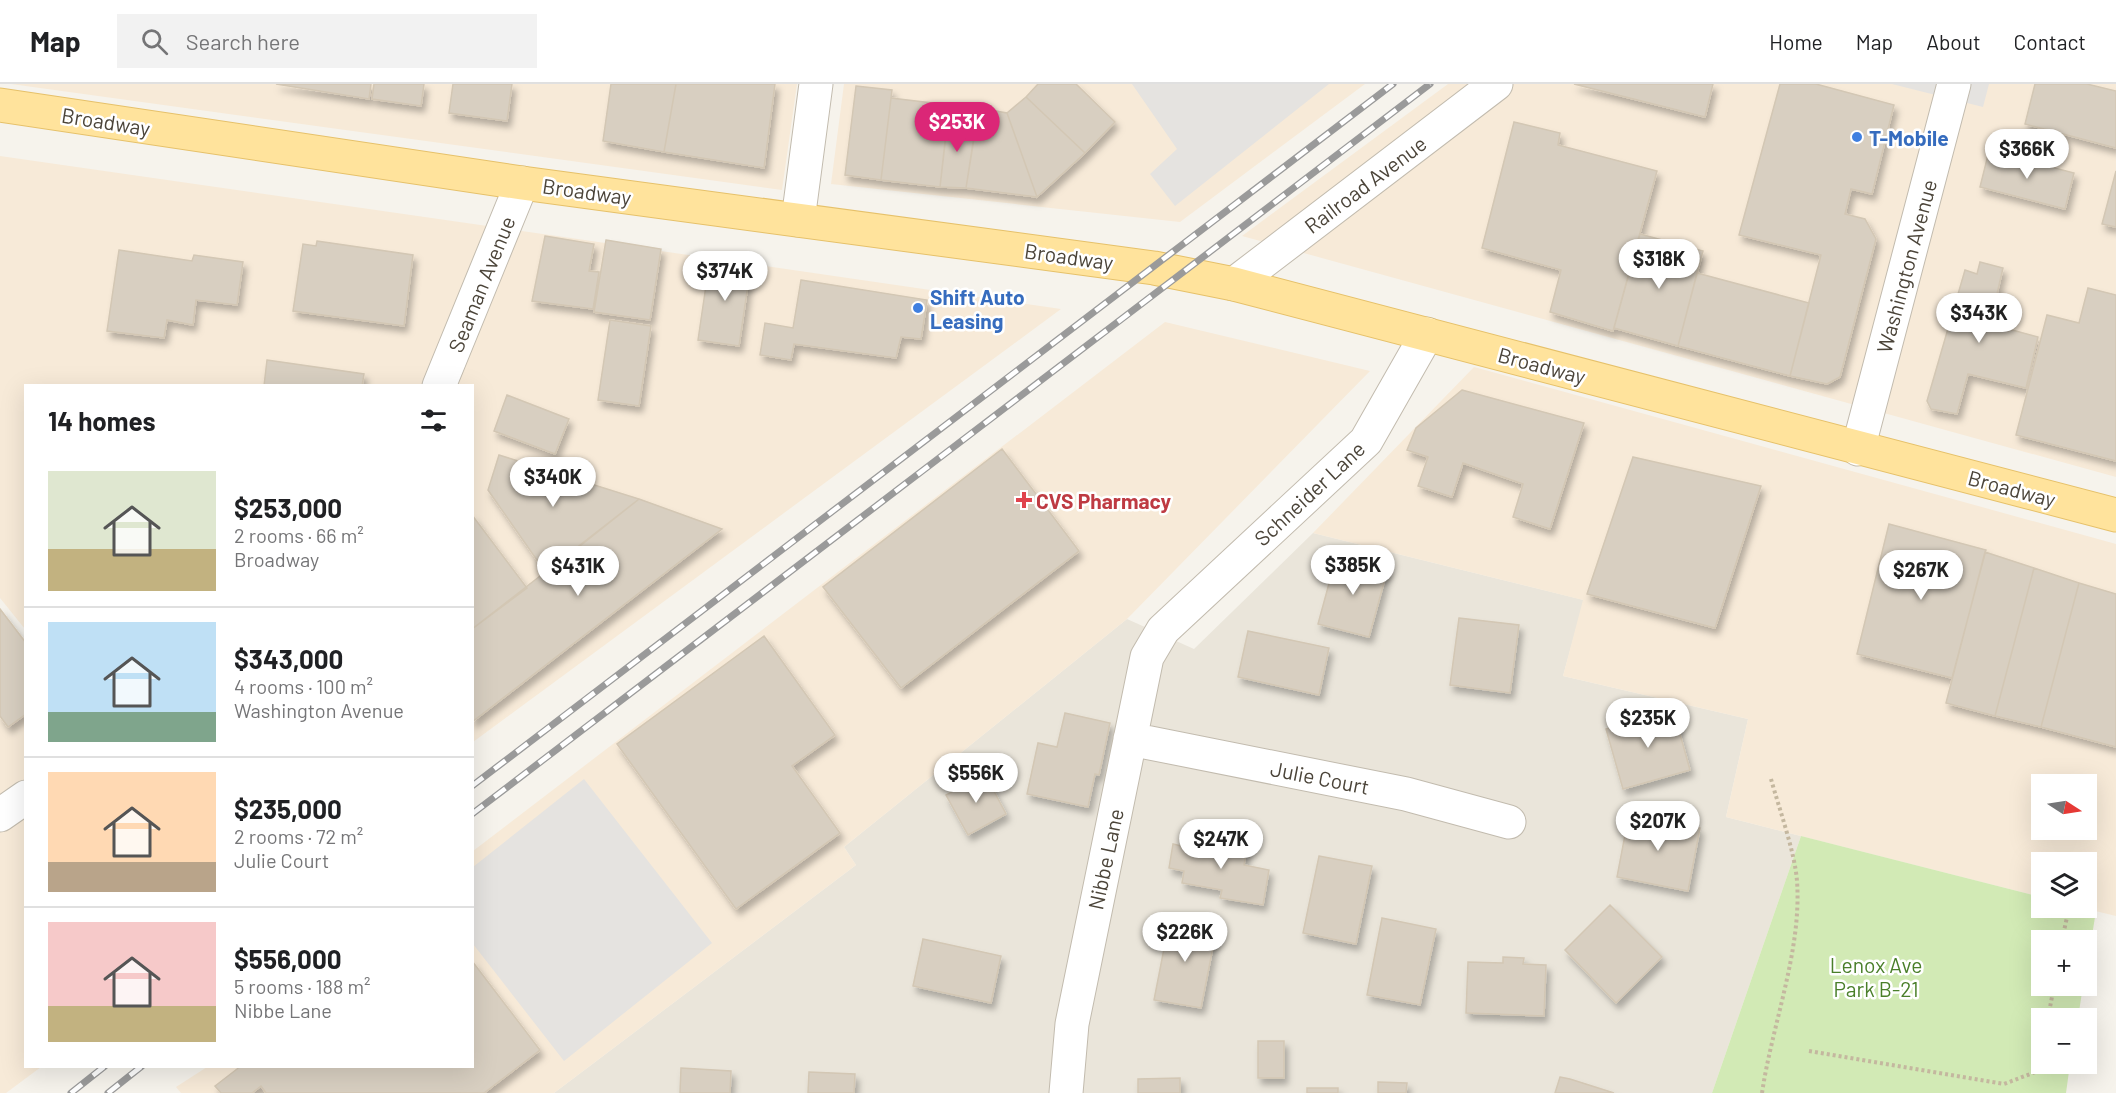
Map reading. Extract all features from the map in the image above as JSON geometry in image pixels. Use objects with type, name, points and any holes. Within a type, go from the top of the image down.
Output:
[{"type":"main road","name":"Broadway","points":[[0,105],[522,183],[1145,267],[1234,284],[2116,515]]},
{"type":"street","points":[[798,220],[816,84]]},
{"type":"street","name":"Railroad Avenue","points":[[1234,284],[1496,84]]},
{"type":"street","name":"Washington Avenue","points":[[1858,448],[1954,84]]},
{"type":"street","name":"Seaman Avenue","points":[[440,384],[522,183]]},
{"type":"street","name":"Schneider Lane","points":[[1163,630],[1366,441],[1426,334]]},
{"type":"street","name":"Nibbe Lane","points":[[1066,1093],[1072,1024],[1147,657],[1163,630]]},
{"type":"street","name":"Julie Court","points":[[1130,739],[1406,794],[1509,822]]},
{"type":"street","points":[[0,815],[24,797]]},
{"type":"path","points":[[1762,1093],[1768,1051],[1794,942],[1797,880],[1772,779]]},
{"type":"path","points":[[1809,1051],[2004,1084],[2031,1074]]},
{"type":"shaded area","points":[[11,84],[797,84],[782,190]]},
{"type":"shaded area","points":[[844,84],[1365,84],[1180,222],[831,184]]},
{"type":"shaded area","points":[[1132,84],[1329,84],[1175,206],[1150,174],[1177,149]]},
{"type":"shaded area","points":[[1448,84],[2116,84],[2116,477],[1242,236]]},
{"type":"shaded area","points":[[1892,84],[1989,84],[1983,107]]},
{"type":"shaded area","points":[[0,156],[1061,309],[474,741],[474,384],[24,384],[24,628],[0,598]]},
{"type":"shaded area","points":[[1165,322],[1370,371],[1127,619],[844,847],[856,865],[554,1093],[181,1093],[176,1087],[205,1068],[474,1068],[474,850]]},
{"type":"shaded area","points":[[1474,367],[2116,544],[2116,916],[2097,911],[2097,852],[2031,852],[2031,894],[1726,817],[1748,719],[1563,676],[1583,600],[1313,533]]},
{"type":"shaded area","points":[[1313,533],[1584,600],[1563,676],[1748,719],[1726,817],[1801,836],[1712,1093],[554,1093],[856,865],[844,847],[1127,619],[1194,649]]},
{"type":"shaded area","points":[[0,608],[24,639],[24,1068],[40,1068],[6,1093],[0,1093]]},
{"type":"shaded area","points":[[584,779],[712,943],[564,1061],[474,945],[474,866]]},
{"type":"green space","name":"Lenox Ave Park B-21","points":[[1801,836],[2031,894],[2031,918],[2095,918],[2093,930],[2031,930],[2031,996],[2081,996],[2080,1008],[2031,1008],[2031,1074],[2069,1074],[2066,1093],[1712,1093]]},
{"type":"building","points":[[276,84],[371,84],[369,99]]},
{"type":"building","points":[[374,84],[424,84],[421,106],[372,99]]},
{"type":"building","points":[[453,84],[512,84],[507,121],[449,113]]},
{"type":"building","points":[[611,84],[676,84],[664,152],[603,141]]},
{"type":"building","points":[[676,84],[775,84],[764,168],[664,152]]},
{"type":"building","points":[[1038,84],[1076,84],[1115,122],[1085,153],[1026,97]]},
{"type":"building","points":[[1574,84],[1713,84],[1705,117]]},
{"type":"building","points":[[1780,84],[1816,84],[1894,105],[1872,194],[1851,189],[1845,214],[1865,219],[1876,239],[1840,377],[1827,384],[1790,376],[1821,255],[1739,235]]},
{"type":"building","points":[[2035,84],[2087,84],[2116,91],[2116,148],[2025,124]]},
{"type":"building","points":[[856,86],[892,90],[881,180],[845,175]]},
{"type":"building","points":[[1026,97],[1085,153],[1037,197],[1007,113]]},
{"type":"building","points":[[891,98],[949,105],[940,187],[881,180]]},
{"type":"building","points":[[979,108],[1007,113],[1037,197],[966,188]]},
{"type":"building","points":[[948,118],[976,123],[966,188],[940,187]]},
{"type":"building","points":[[1514,122],[1560,133],[1558,145],[1657,171],[1613,331],[1550,312],[1561,270],[1482,248]]},
{"type":"building","points":[[1989,151],[2074,173],[2065,209],[1980,187]]},
{"type":"building","points":[[2116,171],[2116,227],[2102,224]]},
{"type":"building","points":[[1640,234],[1703,251],[1678,346],[1614,328]]},
{"type":"building","points":[[545,236],[594,244],[589,271],[599,272],[593,309],[532,301]]},
{"type":"building","points":[[606,240],[661,249],[650,320],[594,312]]},
{"type":"building","points":[[317,241],[413,255],[404,326],[293,311],[303,244],[316,246]]},
{"type":"building","points":[[119,250],[192,261],[194,255],[243,262],[237,305],[196,300],[193,325],[167,320],[164,338],[107,331]]},
{"type":"building","points":[[710,258],[751,264],[739,346],[698,340]]},
{"type":"building","points":[[1980,262],[2003,268],[1990,324],[2038,337],[2026,388],[1968,374],[1957,414],[1931,409],[1927,401],[1965,270],[1977,274]]},
{"type":"building","points":[[1697,273],[1809,303],[1790,376],[1678,346]]},
{"type":"building","points":[[801,280],[927,300],[921,339],[901,337],[896,358],[794,344],[791,360],[760,355],[765,323],[793,328]]},
{"type":"building","points":[[2088,288],[2116,295],[2116,461],[2016,435],[2047,315],[2079,323]]},
{"type":"building","points":[[610,320],[651,326],[639,406],[598,400]]},
{"type":"building","points":[[267,360],[364,374],[362,384],[264,384]]},
{"type":"building","points":[[1462,390],[1584,423],[1550,529],[1513,517],[1523,484],[1463,463],[1452,497],[1418,486],[1428,457],[1407,450],[1416,428]]},
{"type":"building","points":[[507,395],[569,419],[555,454],[494,431]]},
{"type":"building","points":[[1002,449],[1079,551],[901,688],[823,587]]},
{"type":"building","points":[[499,455],[639,499],[546,573],[488,490]]},
{"type":"building","points":[[1633,457],[1761,486],[1715,628],[1587,594]]},
{"type":"building","points":[[639,499],[722,529],[474,720],[474,627]]},
{"type":"building","points":[[474,518],[527,588],[474,628]]},
{"type":"building","points":[[1889,524],[1986,550],[1952,678],[1857,654]]},
{"type":"building","points":[[1985,552],[2034,568],[1995,716],[1946,703]]},
{"type":"building","points":[[1337,554],[1388,568],[1369,637],[1318,624]]},
{"type":"building","points":[[2034,568],[2079,583],[2041,727],[1995,716]]},
{"type":"building","points":[[2079,583],[2116,594],[2116,747],[2041,727]]},
{"type":"building","points":[[0,609],[24,640],[24,715],[8,727],[0,716]]},
{"type":"building","points":[[1459,618],[1519,625],[1510,693],[1450,685]]},
{"type":"building","points":[[1248,631],[1329,648],[1319,695],[1238,677]]},
{"type":"building","points":[[764,636],[835,735],[792,766],[840,833],[736,909],[617,744]]},
{"type":"building","points":[[1673,709],[1690,770],[1623,789],[1606,729]]},
{"type":"building","points":[[1065,713],[1110,723],[1099,775],[1095,774],[1088,807],[1027,794],[1038,743],[1057,747]]},
{"type":"building","points":[[985,774],[1006,814],[968,835],[946,795]]},
{"type":"building","points":[[1629,814],[1700,828],[1688,891],[1617,877]]},
{"type":"building","points":[[1191,838],[1247,848],[1244,865],[1269,870],[1263,905],[1220,898],[1222,890],[1182,883],[1184,871],[1169,868],[1173,844],[1189,848]]},
{"type":"building","points":[[1319,856],[1372,866],[1356,944],[1303,933]]},
{"type":"building","points":[[1610,905],[1662,957],[1616,1003],[1565,950]]},
{"type":"building","points":[[1170,918],[1217,927],[1201,1008],[1154,1000]]},
{"type":"building","points":[[1382,918],[1436,929],[1420,1005],[1367,995]]},
{"type":"building","points":[[923,939],[1001,956],[991,1003],[913,986]]},
{"type":"building","points":[[1503,957],[1524,958],[1523,964],[1546,965],[1544,1016],[1466,1013],[1468,962],[1503,963]]},
{"type":"building","points":[[474,964],[540,1050],[484,1093],[266,1093],[261,1086],[252,1093],[221,1093],[215,1086],[238,1068],[474,1068]]},
{"type":"building","points":[[1258,1041],[1284,1041],[1284,1078],[1258,1078]]},
{"type":"building","points":[[681,1068],[731,1071],[730,1093],[680,1093]]},
{"type":"building","points":[[809,1072],[855,1074],[854,1093],[808,1093]]},
{"type":"building","points":[[1560,1077],[1570,1079],[1614,1093],[1555,1093]]},
{"type":"building","points":[[1180,1078],[1180,1093],[1138,1093],[1138,1079]]},
{"type":"building","points":[[1378,1082],[1407,1083],[1406,1093],[1378,1093]]},
{"type":"building","points":[[1307,1088],[1338,1088],[1338,1093],[1307,1093]]},
{"type":"railway","points":[[474,784],[1393,84]]},
{"type":"railway","points":[[474,812],[1430,84]]},
{"type":"railway","points":[[71,1093],[102,1068]]},
{"type":"railway","points":[[108,1093],[139,1068]]},
{"type":"place","name":"T-Mobile","points":[[1857,137]]},
{"type":"place","name":"Shift Auto Leasing","points":[[918,308]]},
{"type":"place","name":"CVS Pharmacy","points":[[1024,500]]}]
